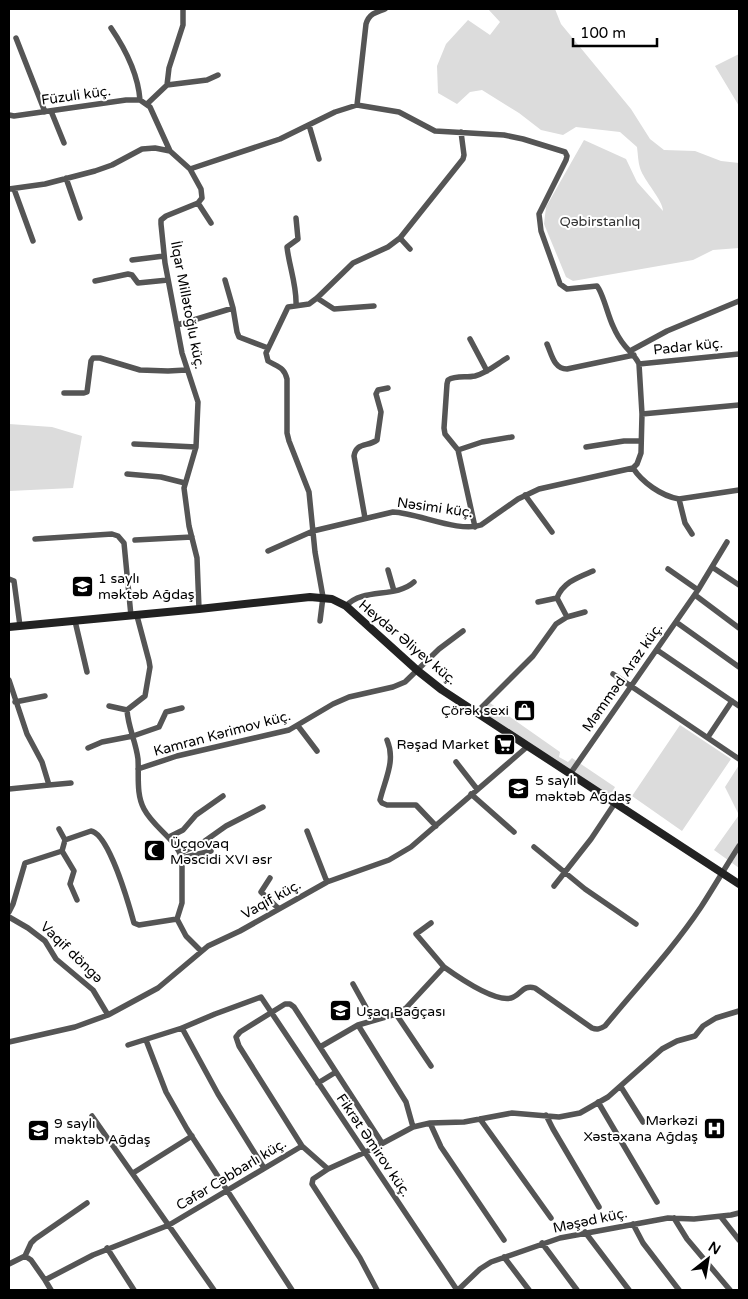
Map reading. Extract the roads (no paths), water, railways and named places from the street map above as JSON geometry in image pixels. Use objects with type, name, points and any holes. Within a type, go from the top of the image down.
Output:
[{"type":"main road","name":"Heydər Əliyev küç.","points":[[9,627],[199,610],[310,597],[332,599],[346,606],[418,671],[442,690],[739,884]]},
{"type":"street","points":[[167,85],[169,68],[183,25],[183,9]]},
{"type":"street","points":[[357,105],[366,24],[372,14],[385,9]]},
{"type":"street","points":[[111,28],[130,60],[140,100],[151,109],[170,151],[190,169],[202,194],[201,201],[198,203],[211,223]]},
{"type":"street","points":[[16,38],[64,143]]},
{"type":"street","points":[[147,104],[167,85],[207,80],[218,75]]},
{"type":"street","name":"Füzuli küç.","points":[[9,115],[14,116],[126,100],[140,100]]},
{"type":"street","points":[[190,169],[280,139],[345,108],[357,105],[399,112],[435,131],[504,135],[532,141],[564,152],[567,156],[566,160],[541,208],[539,223],[560,284],[567,289],[598,286],[613,326],[621,341],[639,364],[642,414],[641,441],[639,459],[633,468],[645,482],[671,498],[679,500],[739,490]]},
{"type":"street","points":[[309,125],[319,159]]},
{"type":"street","points":[[320,621],[323,597],[315,552],[309,492],[287,433],[287,379],[281,367],[268,361],[266,353],[286,310],[291,306],[304,305],[317,298],[353,263],[388,247],[400,238],[463,159],[461,132]]},
{"type":"street","points":[[33,241],[12,189],[45,184],[112,165],[142,149],[155,148],[170,151]]},
{"type":"street","points":[[66,178],[80,218]]},
{"type":"street","name":"İlqar Millətoğlu küç.","points":[[198,203],[172,213],[161,220],[164,256],[186,370],[198,402],[196,447],[185,483],[187,517],[197,558],[199,610]]},
{"type":"street","points":[[296,218],[298,239],[286,247],[288,263],[296,292],[296,305]]},
{"type":"street","points":[[400,238],[410,249]]},
{"type":"street","points":[[132,260],[164,256]]},
{"type":"street","points":[[95,281],[128,274],[132,275],[138,282],[168,280]]},
{"type":"street","points":[[225,280],[239,337],[268,348]]},
{"type":"street","points":[[317,298],[334,309],[374,306]]},
{"type":"street","points":[[547,344],[556,366],[560,369],[567,369],[632,353],[667,331],[739,300]]},
{"type":"street","points":[[177,325],[233,308]]},
{"type":"street","points":[[470,339],[487,371]]},
{"type":"street","name":"Padar küç.","points":[[639,364],[739,354]]},
{"type":"street","points":[[64,393],[87,392],[93,358],[100,358],[140,370],[186,370]]},
{"type":"street","points":[[475,527],[458,450],[445,434],[448,380],[453,377],[475,376],[487,371],[507,358]]},
{"type":"street","points":[[365,518],[354,456],[355,450],[359,446],[372,444],[377,440],[381,412],[376,394],[378,390],[388,388]]},
{"type":"street","points":[[642,414],[739,405]]},
{"type":"street","points":[[458,450],[482,442],[512,437]]},
{"type":"street","points":[[586,446],[624,441],[641,441]]},
{"type":"street","points":[[134,444],[196,447]]},
{"type":"street","name":"Nəsimi küç.","points":[[268,551],[313,531],[393,512],[459,526],[475,527],[481,525],[525,494],[539,489],[633,468]]},
{"type":"street","points":[[127,474],[161,477],[185,483]]},
{"type":"street","points":[[525,494],[552,532]]},
{"type":"street","points":[[679,500],[685,523],[692,534]]},
{"type":"street","points":[[35,539],[112,534],[118,536],[124,543],[134,616],[150,667],[145,696],[127,710]]},
{"type":"street","points":[[135,540],[192,537]]},
{"type":"street","name":"Məmməd Araz küç.","points":[[570,774],[697,593],[727,542]]},
{"type":"street","points":[[712,567],[739,585]]},
{"type":"street","points":[[668,568],[739,628]]},
{"type":"street","points":[[388,570],[394,591]]},
{"type":"street","points":[[538,602],[557,598],[569,582],[593,571]]},
{"type":"street","points":[[9,579],[14,581],[20,626]]},
{"type":"street","points":[[346,606],[352,600],[362,596],[407,588],[414,582]]},
{"type":"street","points":[[557,598],[567,617]]},
{"type":"street","points":[[476,712],[533,656],[556,624],[567,617],[585,612]]},
{"type":"street","points":[[75,621],[87,672]]},
{"type":"street","points":[[676,622],[739,667]]},
{"type":"street","name":"Kamran Kərimov küç.","points":[[138,769],[177,756],[289,730],[333,704],[359,694],[377,691],[405,682],[439,649],[462,631]]},
{"type":"street","points":[[657,650],[739,706]]},
{"type":"street","points":[[613,674],[739,759]]},
{"type":"street","points":[[9,680],[27,734],[42,762],[49,785]]},
{"type":"street","points":[[15,702],[45,696]]},
{"type":"street","points":[[708,737],[732,701]]},
{"type":"street","points":[[109,706],[127,710]]},
{"type":"street","points":[[88,748],[102,742],[133,736],[160,727],[166,712],[182,708]]},
{"type":"street","points":[[127,710],[138,758],[140,796],[145,811],[169,837],[181,855],[182,903],[177,919],[186,936],[201,951]]},
{"type":"street","points":[[298,726],[317,751]]},
{"type":"street","points":[[387,740],[391,756],[390,767],[380,800],[382,803],[416,805],[436,826]]},
{"type":"street","name":"Vaqif küç.","points":[[9,1042],[75,1027],[108,1015],[158,988],[201,951],[327,882],[389,860],[410,847],[436,826],[528,746]]},
{"type":"street","points":[[456,762],[477,789]]},
{"type":"street","points":[[9,789],[71,783]]},
{"type":"street","points":[[472,794],[514,832]]},
{"type":"street","points":[[169,837],[183,830],[196,815],[222,796]]},
{"type":"street","points":[[554,886],[565,874],[615,803]]},
{"type":"street","points":[[181,855],[226,826],[263,807]]},
{"type":"street","points":[[58,829],[65,840],[62,851],[74,871],[70,884],[77,900]]},
{"type":"street","points":[[65,840],[91,831],[98,834],[115,866],[136,925],[177,919]]},
{"type":"street","points":[[307,831],[327,882]]},
{"type":"street","points":[[431,923],[416,934],[444,967],[480,990],[502,998],[509,998],[529,986],[592,1028],[600,1029],[605,1026],[677,940],[739,846]]},
{"type":"street","points":[[534,848],[565,874],[636,924]]},
{"type":"street","points":[[9,912],[25,863],[62,851]]},
{"type":"street","points":[[181,855],[212,851]]},
{"type":"street","points":[[270,878],[261,895],[274,903],[279,909]]},
{"type":"street","name":"Vaqif döngə","points":[[9,917],[45,941],[56,959],[93,990],[108,1015]]},
{"type":"street","points":[[320,1047],[358,1025],[396,1014],[406,1008],[444,967]]},
{"type":"street","points":[[353,984],[373,1020]]},
{"type":"street","name":"Fikrət Əmirov küç.","points":[[182,1028],[261,997],[457,1290]]},
{"type":"street","points":[[302,1146],[238,1046],[236,1037],[240,1032],[285,1004],[290,1004],[294,1007],[382,1144]]},
{"type":"street","points":[[377,1290],[360,1258],[312,1184],[313,1179],[328,1169],[382,1144],[414,1126],[430,1123],[451,1124],[512,1113],[567,1116],[580,1113],[621,1087],[645,1062],[662,1049],[678,1041],[695,1036],[703,1026],[716,1018],[739,1011]]},
{"type":"street","points":[[396,1014],[431,1066]]},
{"type":"street","points":[[358,1025],[406,1102],[414,1126]]},
{"type":"street","points":[[128,1046],[182,1028],[218,1094],[264,1168]]},
{"type":"street","points":[[146,1040],[166,1092],[192,1136],[292,1290]]},
{"type":"street","points":[[318,1083],[336,1072]]},
{"type":"street","points":[[621,1087],[643,1122]]},
{"type":"street","points":[[598,1102],[657,1202]]},
{"type":"street","points":[[92,1116],[214,1290]]},
{"type":"street","points":[[546,1116],[599,1207]]},
{"type":"street","points":[[480,1119],[551,1218]]},
{"type":"street","points":[[430,1123],[442,1147],[504,1240]]},
{"type":"street","points":[[133,1174],[192,1136]]},
{"type":"street","name":"Cəfər Cəbbarlı küç.","points":[[44,1280],[107,1248],[169,1225],[302,1146],[328,1169]]},
{"type":"street","points":[[9,1264],[25,1256],[35,1239],[87,1203]]},
{"type":"street","name":"Məşəd küç.","points":[[457,1290],[480,1269],[504,1257],[585,1232],[674,1218],[721,1217],[739,1213]]},
{"type":"street","points":[[721,1217],[739,1240]]},
{"type":"street","points":[[674,1218],[687,1239],[730,1290]]},
{"type":"street","points":[[632,1224],[643,1243],[679,1290]]},
{"type":"street","points":[[585,1232],[629,1290]]},
{"type":"street","points":[[542,1244],[577,1290]]},
{"type":"street","points":[[107,1248],[134,1290]]},
{"type":"street","points":[[25,1256],[31,1260],[50,1290]]},
{"type":"street","points":[[504,1257],[529,1290]]},
{"type":"place","name":"1 saylı məktəb Ağdaş","points":[[82,586]]},
{"type":"place","name":"Çörək sexi","points":[[525,710]]},
{"type":"place","name":"Rəşad Market","points":[[505,744]]},
{"type":"place","name":"5 saylı məktəb Ağdaş","points":[[519,788]]},
{"type":"place","name":"Üçqovaq Məscidi XVI əsr","points":[[154,851]]},
{"type":"place","name":"Uşaq Bağçası","points":[[340,1011]]},
{"type":"place","name":"Mərkəzi Xəstəxana Ağdaş","points":[[714,1128]]},
{"type":"place","name":"9 saylı məktəb Ağdaş","points":[[38,1131]]},
{"type":"park label","name":"Qəbirstanlıq","points":[[600,221]]}]
